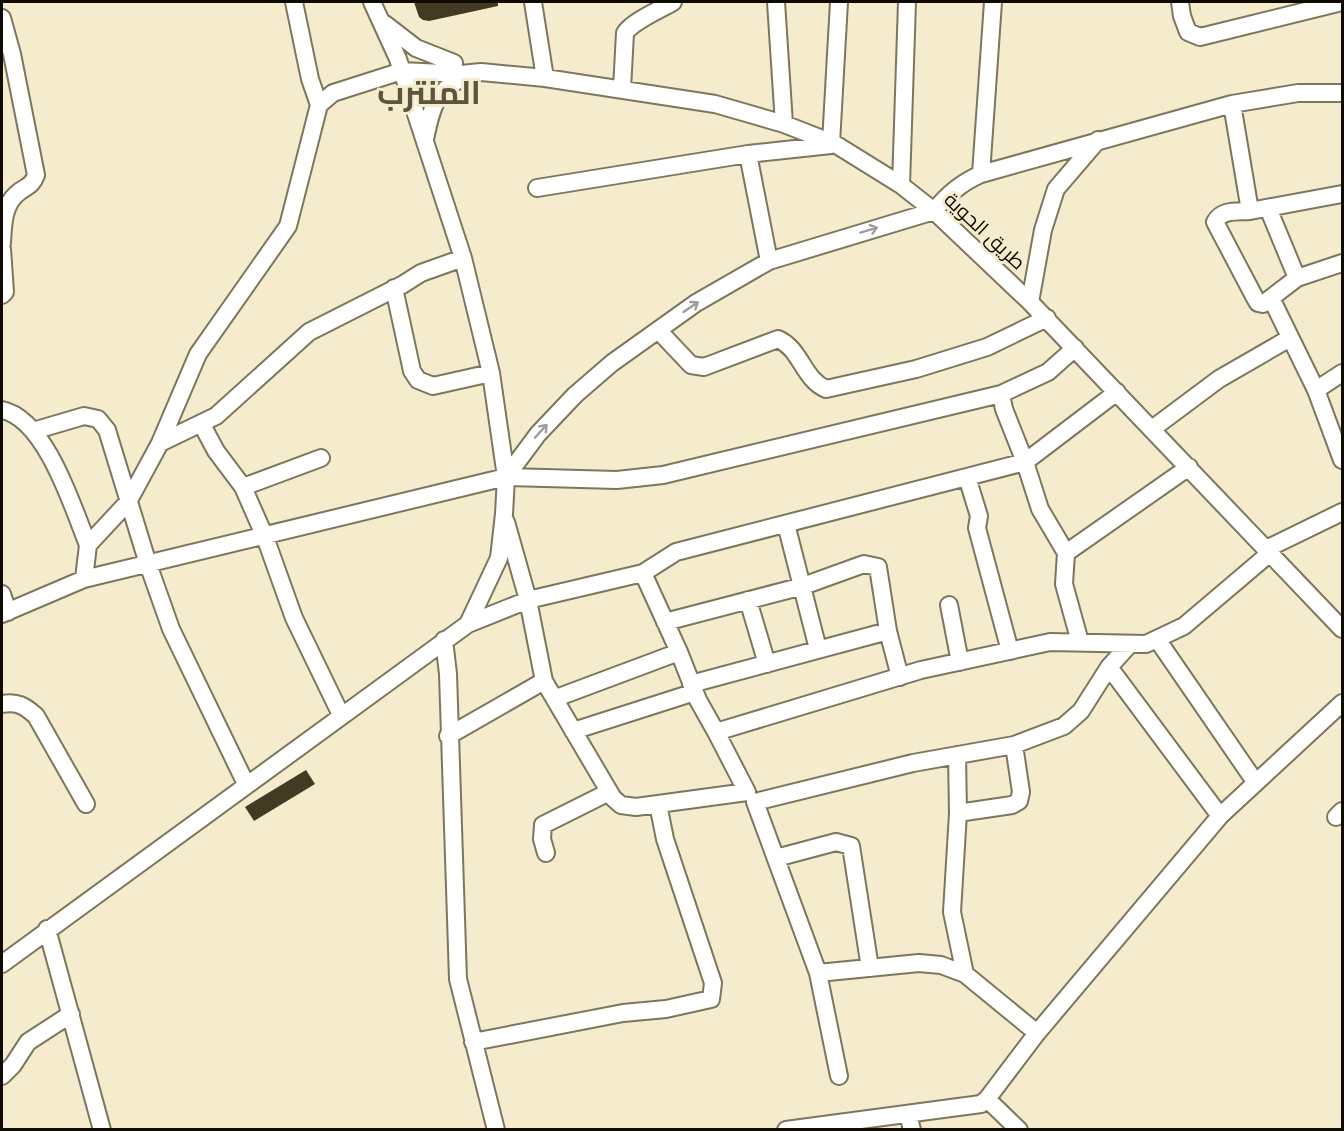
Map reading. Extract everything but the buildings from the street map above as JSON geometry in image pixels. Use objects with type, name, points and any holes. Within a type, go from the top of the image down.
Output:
[{"type":"street","points":[[88,545],[128,502],[160,443],[198,354],[288,226],[319,105],[310,79],[294,2]]},
{"type":"street","points":[[372,2],[400,65],[463,258],[491,373],[506,477],[504,514],[498,558],[468,624]]},
{"type":"street","points":[[533,2],[545,78]]},
{"type":"street","points":[[622,89],[625,33],[630,25],[673,2]]},
{"type":"street","points":[[776,2],[784,123]]},
{"type":"street","points":[[537,188],[748,154],[833,144],[839,2]]},
{"type":"street","points":[[901,185],[907,2]]},
{"type":"street","points":[[981,174],[993,2]]},
{"type":"street","points":[[1180,2],[1188,32],[1200,37],[1342,2]]},
{"type":"street","points":[[2,18],[12,54],[36,176],[33,183],[20,192],[7,208],[3,220],[2,243]]},
{"type":"street","points":[[382,22],[416,48],[454,63]]},
{"type":"street","name":"طريق الحوية","points":[[400,65],[454,63],[476,72]]},
{"type":"street","points":[[319,105],[333,93],[400,65]]},
{"type":"street","name":"طريق الحوية","points":[[400,65],[545,78],[715,104],[784,123],[833,144],[901,185],[934,211],[1047,318],[1340,625]]},
{"type":"street","points":[[425,140],[435,100],[448,86],[476,72]]},
{"type":"street","points":[[506,477],[538,434],[575,395],[612,363],[696,303],[769,261],[934,211],[963,182],[981,174],[1232,104],[1298,93],[1342,93]]},
{"type":"street","points":[[1232,104],[1250,211]]},
{"type":"street","points":[[1030,302],[1043,230],[1056,189],[1099,140]]},
{"type":"street","points":[[748,154],[769,261]]},
{"type":"street","points":[[1342,194],[1250,211],[1225,212],[1219,215],[1215,222],[1258,303],[1263,304],[1297,278],[1342,263]]},
{"type":"street","points":[[1268,208],[1297,278]]},
{"type":"street","points":[[2,249],[5,292],[2,295]]},
{"type":"street","points":[[160,443],[216,416],[309,332],[421,273],[463,258]]},
{"type":"street","points":[[394,288],[412,372],[418,380],[425,385],[433,386],[491,373]]},
{"type":"street","points":[[1271,298],[1316,390],[1342,460]]},
{"type":"street","points":[[658,330],[691,365],[704,367],[778,339],[788,343],[816,384],[826,389],[916,369],[987,347],[1047,318]]},
{"type":"street","points":[[1152,429],[1219,379],[1290,338]]},
{"type":"street","points":[[2,594],[5,613],[84,579],[506,477],[618,480],[663,475],[1000,394],[1048,372],[1075,348]]},
{"type":"street","points":[[1316,390],[1342,373]]},
{"type":"street","points":[[2,964],[468,624],[528,600],[643,573],[676,552],[1025,462],[1117,392]]},
{"type":"street","points":[[1000,394],[1040,509],[1066,553],[1064,584],[1080,642]]},
{"type":"street","points":[[2,410],[9,412],[33,430],[50,452],[88,545],[84,579]]},
{"type":"street","points":[[33,430],[84,416],[98,419],[107,430],[128,502],[171,629],[246,784]]},
{"type":"street","points":[[201,423],[216,451],[243,487],[265,537],[294,618],[341,715]]},
{"type":"street","points":[[243,487],[321,458]]},
{"type":"street","points":[[1066,553],[1189,466]]},
{"type":"street","points":[[967,477],[979,516],[977,528],[1010,651]]},
{"type":"street","points":[[716,732],[900,677],[1050,642],[1146,644],[1184,626],[1268,551],[1342,512]]},
{"type":"street","points":[[504,514],[528,600],[544,681],[609,792],[621,806],[636,807],[751,797],[913,762],[1014,745],[1064,726],[1081,711],[1109,668],[1130,644]]},
{"type":"street","points":[[786,524],[818,649]]},
{"type":"street","points":[[665,622],[802,586],[864,564],[878,567],[888,631],[900,677]]},
{"type":"street","points":[[643,573],[693,688],[751,797],[776,858],[818,973],[839,1076]]},
{"type":"street","points":[[748,600],[767,664]]},
{"type":"street","points":[[949,605],[960,662]]},
{"type":"street","points":[[573,731],[767,664],[888,631]]},
{"type":"street","points":[[1158,639],[1256,783]]},
{"type":"street","points":[[444,640],[448,674],[448,736],[458,979],[496,1130]]},
{"type":"street","points":[[556,698],[679,652]]},
{"type":"street","points":[[1109,668],[1220,816]]},
{"type":"street","points":[[448,736],[544,681]]},
{"type":"street","points":[[2,704],[10,702],[25,706],[36,716],[86,804]]},
{"type":"street","points":[[786,1130],[910,1122],[981,1104],[1037,1033],[1220,816],[1342,703]]},
{"type":"street","points":[[958,813],[1012,805],[1019,801],[1021,792],[1014,745]]},
{"type":"street","points":[[957,755],[958,813],[952,912],[965,974]]},
{"type":"street","points":[[546,853],[542,839],[543,825],[609,792]]},
{"type":"street","points":[[473,1042],[623,1013],[666,1009],[711,999],[713,983],[665,839],[658,804]]},
{"type":"street","points":[[776,858],[836,842],[851,846],[870,968]]},
{"type":"street","points":[[47,929],[102,1130]]},
{"type":"street","points":[[818,973],[919,963],[941,965],[965,974],[1037,1033]]},
{"type":"street","points":[[2,1076],[13,1065],[28,1042],[71,1014]]},
{"type":"street","points":[[987,1099],[1020,1130]]},
{"type":"district","name":"المنترب","points":[[429,93]]}]
